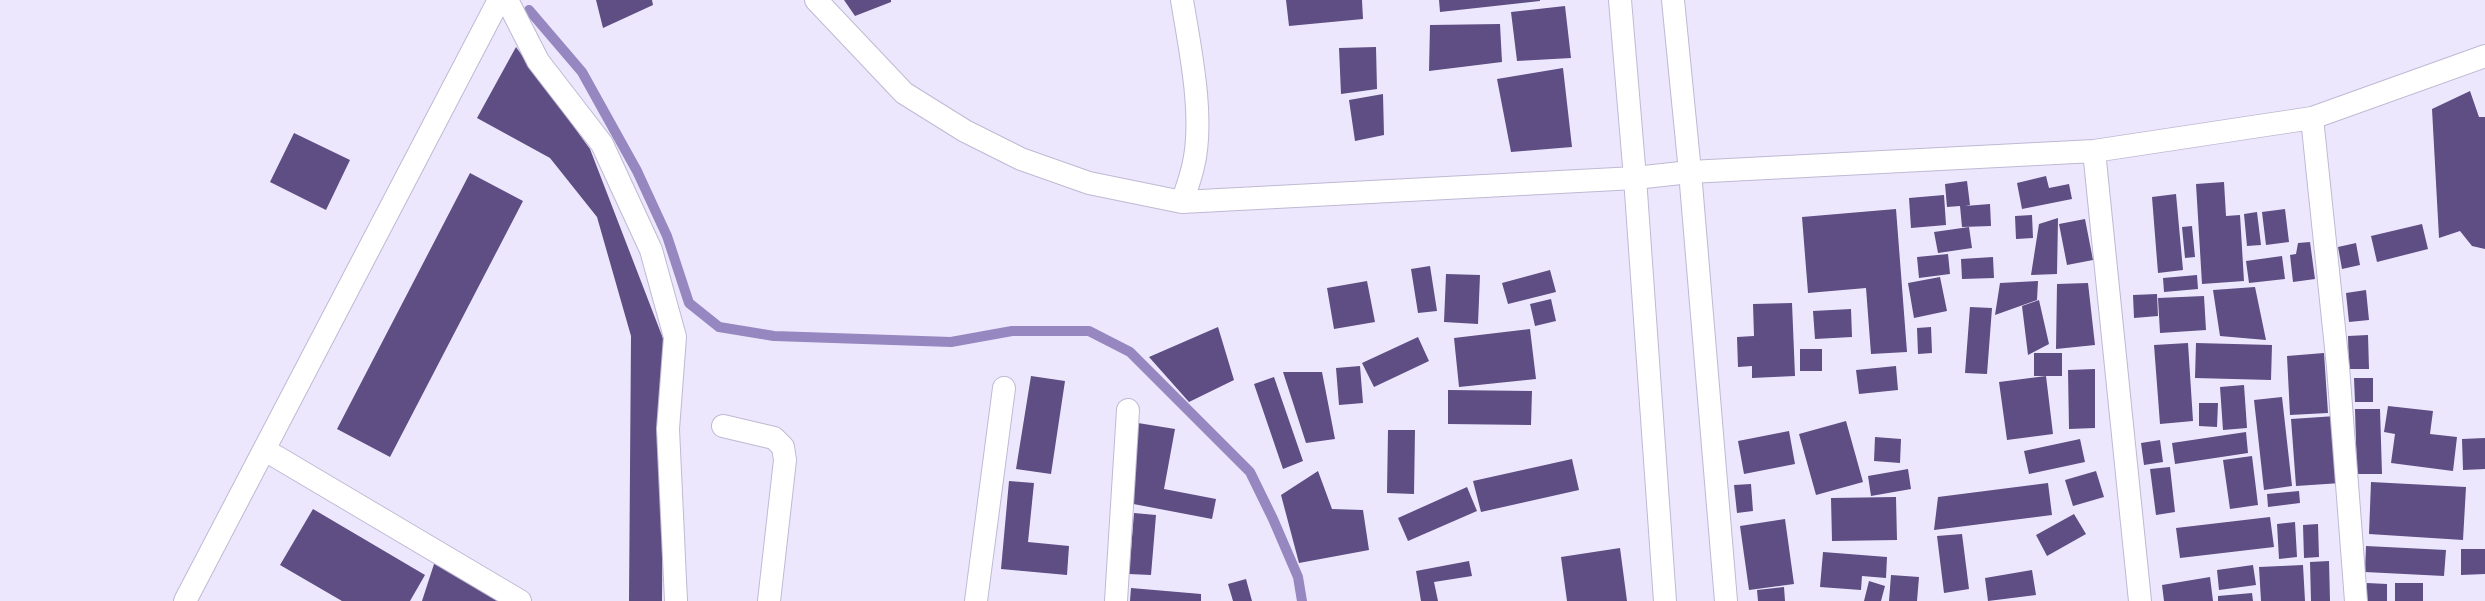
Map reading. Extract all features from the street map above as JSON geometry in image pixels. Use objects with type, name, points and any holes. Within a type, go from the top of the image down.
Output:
[{"type":"street","points":[[185,601],[499,0]]},
{"type":"street","points":[[507,0],[538,61],[602,144],[651,250],[675,337],[668,429],[676,601]]},
{"type":"street","points":[[816,0],[904,93],[965,131],[1021,159],[1089,183],[1182,202],[1636,178],[1690,172],[2094,151],[2312,118],[2485,56]]},
{"type":"street","points":[[1182,0],[1191,51],[1197,117],[1194,166],[1182,202]]},
{"type":"street","points":[[1620,0],[1636,178],[1665,601]]},
{"type":"street","points":[[1672,0],[1690,172],[1726,601]]},
{"type":"street","points":[[2312,118],[2338,367],[2356,601]]},
{"type":"street","points":[[2094,151],[2140,601]]},
{"type":"street","points":[[976,601],[1004,388]]},
{"type":"street","points":[[1116,601],[1128,410]]},
{"type":"street","points":[[723,426],[774,438],[783,447],[786,460],[769,601]]},
{"type":"street","points":[[265,450],[520,601]]},
{"type":"building","points":[[596,0],[652,0],[653,5],[603,28]]},
{"type":"building","points":[[844,0],[891,0],[891,2],[855,16]]},
{"type":"building","points":[[1286,0],[1362,0],[1363,19],[1289,26]]},
{"type":"building","points":[[1439,0],[1540,0],[1540,1],[1440,12]]},
{"type":"building","points":[[1565,6],[1571,58],[1517,61],[1511,12]]},
{"type":"building","points":[[1500,24],[1502,62],[1429,71],[1430,25]]},
{"type":"building","points":[[516,47],[590,149],[664,341],[662,601],[629,601],[631,336],[597,217],[550,158],[477,118]]},
{"type":"building","points":[[1376,47],[1377,89],[1341,94],[1339,48]]},
{"type":"building","points":[[1563,68],[1572,147],[1511,152],[1497,79]]},
{"type":"building","points":[[2470,91],[2479,117],[2485,117],[2485,249],[2472,246],[2460,231],[2439,238],[2432,109]]},
{"type":"building","points":[[1383,94],[1384,135],[1355,141],[1349,100]]},
{"type":"building","points":[[294,133],[350,160],[326,210],[270,182]]},
{"type":"building","points":[[470,173],[523,201],[390,457],[337,429]]},
{"type":"building","points":[[2046,176],[2049,188],[2069,184],[2072,199],[2022,209],[2017,183]]},
{"type":"building","points":[[1967,181],[1970,205],[1965,206],[1990,204],[1991,226],[1962,227],[1960,206],[1947,207],[1945,184]]},
{"type":"building","points":[[2224,182],[2226,216],[2240,215],[2244,281],[2202,284],[2196,184]]},
{"type":"building","points":[[2176,194],[2183,270],[2158,273],[2152,197]]},
{"type":"building","points":[[1944,195],[1946,225],[1911,228],[1909,198]]},
{"type":"building","points":[[1896,209],[1907,352],[1871,354],[1866,288],[1808,293],[1802,217]]},
{"type":"building","points":[[2285,209],[2289,242],[2266,245],[2262,212]]},
{"type":"building","points":[[2257,212],[2261,245],[2247,246],[2244,214]]},
{"type":"building","points":[[2032,215],[2033,238],[2016,239],[2015,216]]},
{"type":"building","points":[[2058,218],[2057,274],[2031,275],[2039,224]]},
{"type":"building","points":[[2085,219],[2093,260],[2067,265],[2059,224]]},
{"type":"building","points":[[2422,224],[2428,249],[2377,262],[2371,236]]},
{"type":"building","points":[[2192,226],[2195,257],[2185,258],[2182,227]]},
{"type":"building","points":[[1969,227],[1972,248],[1938,253],[1934,232]]},
{"type":"building","points":[[2310,242],[2315,279],[2293,282],[2290,255],[2296,254],[2298,243]]},
{"type":"building","points":[[2356,243],[2360,265],[2342,269],[2338,247]]},
{"type":"building","points":[[1948,254],[1950,274],[1919,278],[1917,257]]},
{"type":"building","points":[[2282,256],[2285,279],[2249,283],[2246,261]]},
{"type":"building","points":[[1993,257],[1994,278],[1962,279],[1961,259]]},
{"type":"building","points":[[1430,266],[1437,311],[1418,313],[1411,269]]},
{"type":"building","points":[[1550,270],[1556,292],[1508,304],[1502,283]]},
{"type":"building","points":[[1446,274],[1480,275],[1478,324],[1444,322]]},
{"type":"building","points":[[2197,275],[2198,289],[2164,292],[2163,278]]},
{"type":"building","points":[[1940,277],[1947,311],[1914,318],[1908,283]]},
{"type":"building","points":[[1367,281],[1375,322],[1334,329],[1327,288]]},
{"type":"building","points":[[2038,281],[2037,300],[1995,315],[2000,283]]},
{"type":"building","points":[[2088,283],[2095,345],[2056,349],[2057,284]]},
{"type":"building","points":[[2255,287],[2266,340],[2220,336],[2213,290]]},
{"type":"building","points":[[2366,290],[2369,320],[2349,322],[2346,293]]},
{"type":"building","points":[[2157,294],[2158,316],[2134,318],[2133,295]]},
{"type":"building","points":[[2204,296],[2206,330],[2160,333],[2158,298]]},
{"type":"building","points":[[1551,299],[1556,321],[1535,326],[1530,304]]},
{"type":"building","points":[[2039,300],[2049,344],[2028,355],[2022,306]]},
{"type":"building","points":[[1792,303],[1795,376],[1752,378],[1752,366],[1738,367],[1737,337],[1754,336],[1753,304]]},
{"type":"building","points":[[1970,307],[1992,308],[1987,374],[1965,373]]},
{"type":"building","points":[[1851,309],[1852,337],[1815,339],[1813,311]]},
{"type":"building","points":[[1218,327],[1234,380],[1189,402],[1149,357]]},
{"type":"building","points":[[1931,327],[1932,353],[1918,354],[1917,328]]},
{"type":"building","points":[[1530,329],[1536,379],[1459,387],[1454,338]]},
{"type":"building","points":[[2368,335],[2369,369],[2349,369],[2348,336]]},
{"type":"building","points":[[1418,337],[1429,361],[1374,387],[1362,363]]},
{"type":"building","points":[[2188,343],[2193,421],[2160,424],[2154,345]]},
{"type":"building","points":[[2196,343],[2272,345],[2271,380],[2195,378]]},
{"type":"building","points":[[1800,349],[1822,349],[1822,371],[1800,371]]},
{"type":"building","points":[[2034,353],[2062,353],[2062,376],[2034,376]]},
{"type":"building","points":[[2324,353],[2328,413],[2290,415],[2287,356]]},
{"type":"building","points":[[1360,366],[1363,403],[1339,405],[1336,368]]},
{"type":"building","points":[[1896,366],[1898,390],[1859,394],[1856,370]]},
{"type":"building","points":[[2095,369],[2095,428],[2069,429],[2068,370]]},
{"type":"building","points":[[1283,372],[1322,372],[1335,439],[1306,443]]},
{"type":"building","points":[[1031,376],[1065,381],[1051,474],[1016,469]]},
{"type":"building","points":[[2046,376],[2053,434],[2007,440],[1999,382]]},
{"type":"building","points":[[1274,377],[1303,461],[1283,469],[1254,384]]},
{"type":"building","points":[[2354,378],[2373,378],[2373,402],[2355,402]]},
{"type":"building","points":[[2244,385],[2247,428],[2223,430],[2220,387]]},
{"type":"building","points":[[1448,390],[1532,391],[1531,425],[1448,424]]},
{"type":"building","points":[[2282,397],[2292,486],[2264,490],[2254,400]]},
{"type":"building","points":[[2199,403],[2218,403],[2217,427],[2199,426]]},
{"type":"building","points":[[2388,406],[2433,411],[2430,434],[2457,437],[2453,471],[2391,463],[2395,434],[2384,432]]},
{"type":"building","points":[[2355,409],[2380,409],[2382,474],[2357,474]]},
{"type":"building","points":[[2336,416],[2341,483],[2296,486],[2291,419]]},
{"type":"building","points":[[1846,421],[1863,482],[1816,495],[1799,434]]},
{"type":"building","points":[[1138,423],[1175,429],[1164,489],[1216,499],[1212,519],[1123,502]]},
{"type":"building","points":[[1388,430],[1415,430],[1414,494],[1387,493]]},
{"type":"building","points":[[1789,431],[1795,464],[1744,474],[1738,441]]},
{"type":"building","points":[[2246,432],[2248,453],[2175,464],[2172,443]]},
{"type":"building","points":[[1875,437],[1901,439],[1900,463],[1874,461]]},
{"type":"building","points":[[2485,438],[2485,469],[2463,470],[2462,439]]},
{"type":"building","points":[[2080,439],[2085,462],[2029,474],[2024,451]]},
{"type":"building","points":[[2160,440],[2163,462],[2144,465],[2141,443]]},
{"type":"building","points":[[2252,456],[2258,505],[2230,509],[2223,460]]},
{"type":"building","points":[[1572,459],[1579,490],[1481,512],[1473,481]]},
{"type":"building","points":[[2170,467],[2175,512],[2156,515],[2150,469]]},
{"type":"building","points":[[1908,469],[1911,489],[1871,496],[1868,476]]},
{"type":"building","points":[[1318,471],[1332,509],[1363,510],[1369,550],[1299,563],[1281,495]]},
{"type":"building","points":[[2096,471],[2104,497],[2073,506],[2065,480]]},
{"type":"building","points":[[1009,481],[1034,483],[1028,542],[1069,546],[1067,575],[1001,569]]},
{"type":"building","points":[[2371,482],[2466,487],[2463,540],[2369,534]]},
{"type":"building","points":[[2048,483],[2052,515],[1934,530],[1938,497]]},
{"type":"building","points":[[1751,484],[1753,511],[1737,513],[1734,485]]},
{"type":"building","points":[[1467,487],[1477,511],[1408,541],[1398,518]]},
{"type":"building","points":[[2299,491],[2300,503],[2268,507],[2267,494]]},
{"type":"building","points":[[1896,497],[1897,540],[1832,541],[1831,498]]},
{"type":"building","points":[[313,509],[425,575],[410,601],[342,601],[280,565]]},
{"type":"building","points":[[1134,513],[1156,515],[1151,575],[1129,574]]},
{"type":"building","points":[[2074,514],[2086,534],[2047,556],[2036,535]]},
{"type":"building","points":[[2270,517],[2274,547],[2180,558],[2176,528]]},
{"type":"building","points":[[1785,519],[1794,584],[1749,590],[1740,526]]},
{"type":"building","points":[[2295,522],[2297,557],[2279,559],[2277,524]]},
{"type":"building","points":[[2318,524],[2319,557],[2304,558],[2303,525]]},
{"type":"building","points":[[1962,534],[1969,589],[1944,593],[1937,536]]},
{"type":"building","points":[[2366,546],[2446,550],[2444,576],[2365,572]]},
{"type":"building","points":[[1620,548],[1627,601],[1567,601],[1561,557]]},
{"type":"building","points":[[2461,549],[2485,549],[2485,574],[2461,575]]},
{"type":"building","points":[[1823,552],[1887,557],[1886,578],[1862,576],[1861,590],[1820,587]]},
{"type":"building","points":[[435,561],[497,601],[422,601]]},
{"type":"building","points":[[1469,561],[1472,576],[1434,582],[1438,601],[1421,601],[1416,571]]},
{"type":"building","points":[[2329,561],[2330,601],[2311,601],[2310,562]]},
{"type":"building","points":[[2253,565],[2256,585],[2219,590],[2217,570]]},
{"type":"building","points":[[2303,565],[2305,601],[2261,601],[2259,567]]},
{"type":"building","points":[[2032,570],[2036,595],[1988,601],[1985,578]]},
{"type":"building","points":[[1891,575],[1919,577],[1917,601],[1889,601]]},
{"type":"building","points":[[2210,577],[2213,601],[2164,601],[2162,585]]},
{"type":"building","points":[[1246,579],[1252,601],[1233,601],[1228,584]]},
{"type":"building","points":[[1869,581],[1885,586],[1881,601],[1864,601]]},
{"type":"building","points":[[2367,583],[2387,584],[2387,601],[2366,601]]},
{"type":"building","points":[[2395,583],[2423,583],[2423,601],[2395,601]]},
{"type":"building","points":[[1784,587],[1785,601],[1758,601],[1757,590]]},
{"type":"building","points":[[1131,588],[1201,594],[1201,601],[1130,601]]},
{"type":"building","points":[[2252,593],[2253,601],[2218,601],[2218,596]]},
{"type":"waterway","points":[[529,10],[582,72],[637,171],[667,236],[689,303],[719,327],[774,336],[951,342],[1012,331],[1089,331],[1130,352],[1250,472],[1273,519],[1298,577],[1302,601]]}]
